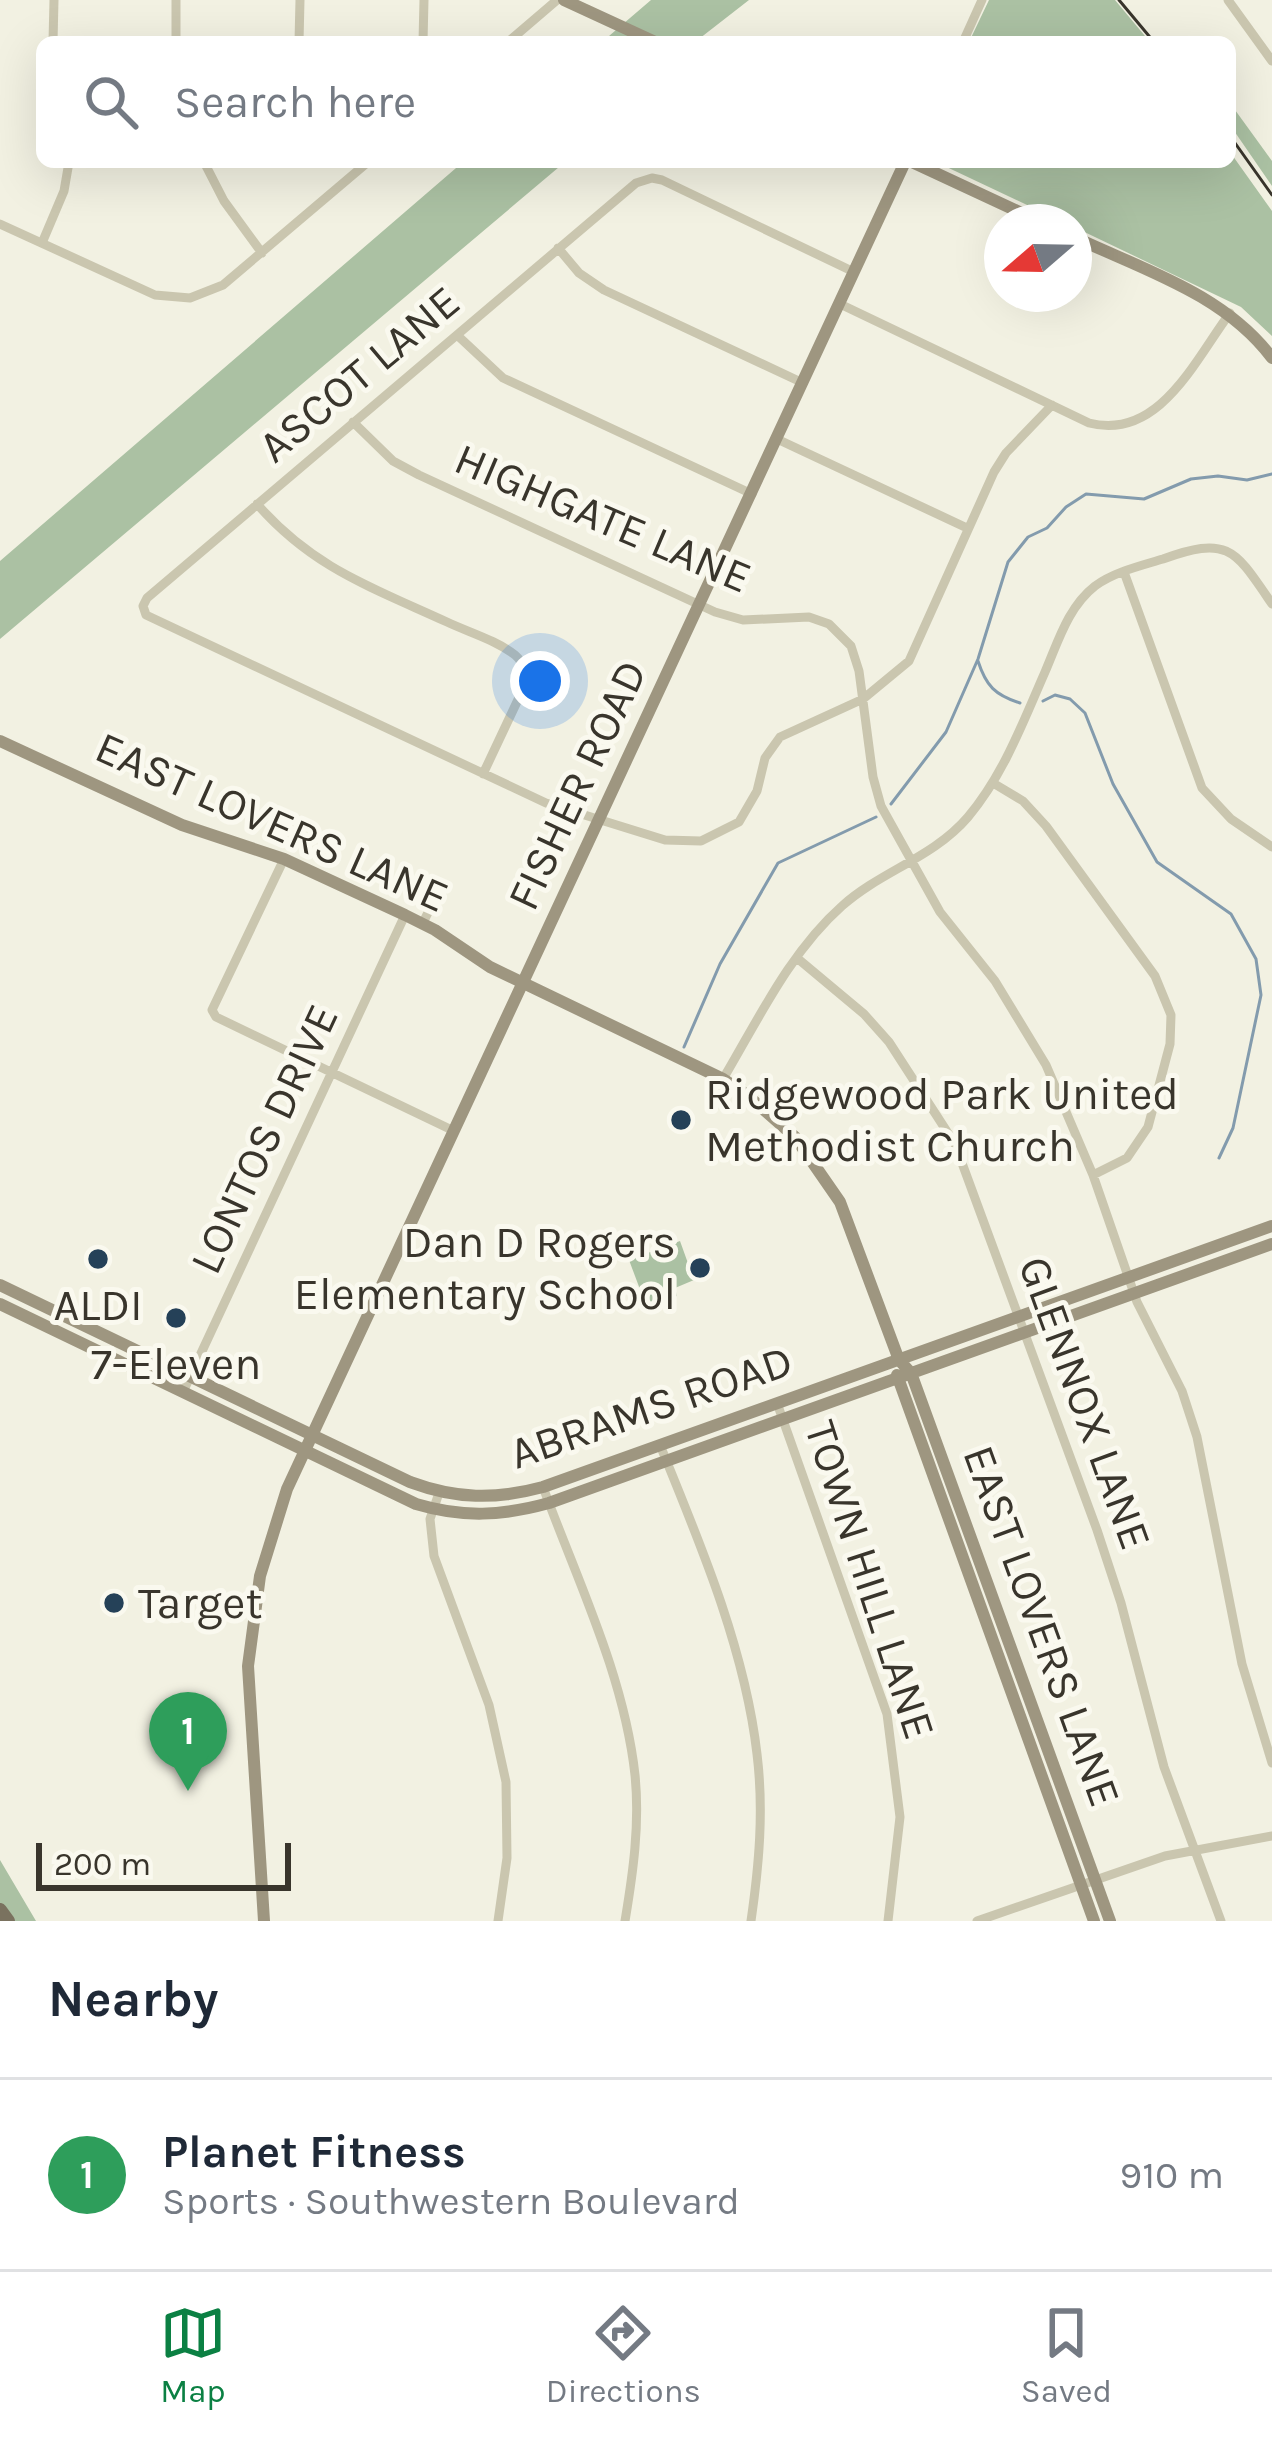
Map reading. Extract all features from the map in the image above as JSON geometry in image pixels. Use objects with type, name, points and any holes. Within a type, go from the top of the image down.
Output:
[{"type":"main road","points":[[561,0],[642,36]]},
{"type":"main road","name":"FISHER ROAD","points":[[264,1920],[248,1705],[249,1650],[260,1576],[287,1489],[906,168]]},
{"type":"main road","points":[[922,168],[1002,204]]},
{"type":"main road","points":[[1092,246],[1229,313],[1272,358]]},
{"type":"main road","name":"EAST LOVERS LANE","points":[[0,740],[182,825],[284,859],[423,923],[523,984],[723,1079],[779,1121],[822,1172],[849,1220],[899,1360],[911,1373],[1111,1921]]},
{"type":"main road","name":"ABRAMS ROAD","points":[[0,1304],[182,1391],[308,1443],[439,1492],[491,1497],[543,1486],[1272,1226]]},
{"type":"main road","name":"ABRAMS ROAD","points":[[0,1285],[190,1378],[433,1509],[491,1515],[549,1502],[1272,1244]]},
{"type":"main road","name":"EAST LOVERS LANE","points":[[899,1360],[896,1378],[1094,1921]]},
{"type":"main road","points":[[491,1497],[491,1515]]},
{"type":"main road","points":[[983,1617],[998,1611]]},
{"type":"street","points":[[53,36],[54,0]]},
{"type":"street","points":[[176,0],[176,36]]},
{"type":"street","points":[[299,36],[300,0]]},
{"type":"street","points":[[422,36],[424,0]]},
{"type":"street","points":[[516,36],[561,0]]},
{"type":"street","points":[[966,36],[982,0]]},
{"type":"street","points":[[1228,0],[1272,61]]},
{"type":"street","points":[[42,243],[64,191],[68,168]]},
{"type":"street","points":[[208,168],[224,201],[262,253]]},
{"type":"street","points":[[351,168],[355,173]]},
{"type":"street","points":[[0,224],[155,295],[179,299],[214,290],[361,168]]},
{"type":"street","name":"ASCOT LANE","points":[[483,774],[146,615],[146,598],[644,179],[662,180],[854,272]]},
{"type":"street","points":[[558,248],[579,273],[604,290],[803,383]]},
{"type":"street","points":[[840,304],[1102,426],[1142,419],[1163,402],[1229,313]]},
{"type":"street","points":[[457,335],[503,378],[752,494]]},
{"type":"street","points":[[257,504],[285,536],[330,568],[513,653],[526,674],[524,689],[483,774],[546,803],[684,842],[712,838],[739,821],[750,807],[765,758],[780,737],[863,699],[909,662],[967,527],[1006,453],[1052,405]]},
{"type":"street","name":"HIGHGATE LANE","points":[[353,422],[393,461],[419,475],[700,605],[743,620],[800,616],[829,624],[851,646],[875,791],[940,912],[995,981],[1046,1065],[1093,1175],[1133,1293],[1182,1391],[1197,1437],[1242,1664],[1272,1763]]},
{"type":"street","points":[[776,439],[967,527]]},
{"type":"street","points":[[723,1079],[797,958],[840,908],[955,832],[993,783],[1074,608],[1092,589],[1124,572],[1196,548],[1219,548],[1246,566],[1272,604]]},
{"type":"street","points":[[1124,572],[1202,788],[1231,819],[1272,847]]},
{"type":"street","points":[[993,783],[1023,801],[1046,826],[1155,976],[1172,1015],[1170,1044],[1148,1127],[1127,1158],[1093,1175]]},
{"type":"street","points":[[284,859],[212,1010],[216,1017],[454,1131]]},
{"type":"street","points":[[423,923],[440,887]]},
{"type":"street","name":"LONTOS DRIVE","points":[[182,1391],[405,915]]},
{"type":"street","name":"GLENNOX LANE","points":[[797,958],[890,1042],[941,1116],[968,1173],[1097,1530],[1121,1603],[1144,1701],[1221,1921]]},
{"type":"street","name":"TOWN HILL LANE","points":[[777,1403],[887,1714],[900,1817],[889,1921]]},
{"type":"street","points":[[660,1445],[726,1624],[750,1710],[761,1828],[751,1921]]},
{"type":"street","points":[[543,1486],[611,1671],[630,1742],[636,1842],[625,1921]]},
{"type":"street","points":[[439,1492],[430,1538],[434,1556],[489,1705],[502,1756],[507,1858],[498,1921]]},
{"type":"street","points":[[977,1921],[1095,1879],[1195,1851],[1272,1836]]},
{"type":"green space","points":[[651,0],[749,0],[703,36],[609,36]]},
{"type":"green space","points":[[989,0],[1115,0],[1145,36],[972,36]]},
{"type":"green space","points":[[1236,111],[1272,161],[1272,186],[1236,134]]},
{"type":"green space","points":[[1236,160],[1272,211],[1272,336],[1241,307],[1092,236],[1092,204],[1025,204],[949,168],[1236,168]]},
{"type":"green space","points":[[456,168],[558,168],[0,639],[0,561]]},
{"type":"green space","points":[[680,1241],[694,1280],[675,1288],[677,1296],[647,1308],[629,1260]]},
{"type":"green space","points":[[0,1860],[36,1921],[11,1921],[0,1904]]},
{"type":"waterway","points":[[891,804],[946,732],[978,659],[1008,562],[1028,537],[1047,528],[1086,494],[1144,499],[1191,479],[1247,480],[1272,474]]},
{"type":"waterway","points":[[978,661],[993,688],[1020,703]]},
{"type":"waterway","points":[[1043,701],[1055,695],[1070,699],[1085,713],[1113,784],[1157,862],[1231,914],[1256,959],[1261,995],[1233,1128],[1219,1158]]},
{"type":"waterway","points":[[684,1047],[720,964],[778,863],[876,817]]},
{"type":"tram line","points":[[1119,0],[1149,36]]},
{"type":"tram line","points":[[1236,144],[1272,195]]},
{"type":"place","name":"Ridgewood Park United Methodist Church","points":[[681,1120]]},
{"type":"place","name":"ALDI","points":[[98,1259]]},
{"type":"place","name":"Dan D Rogers Elementary School","points":[[700,1268]]},
{"type":"place","name":"7-Eleven","points":[[176,1318]]},
{"type":"place","name":"Target","points":[[114,1603]]},
{"type":"place","name":"Planet Fitness","points":[[188,1791]]}]
